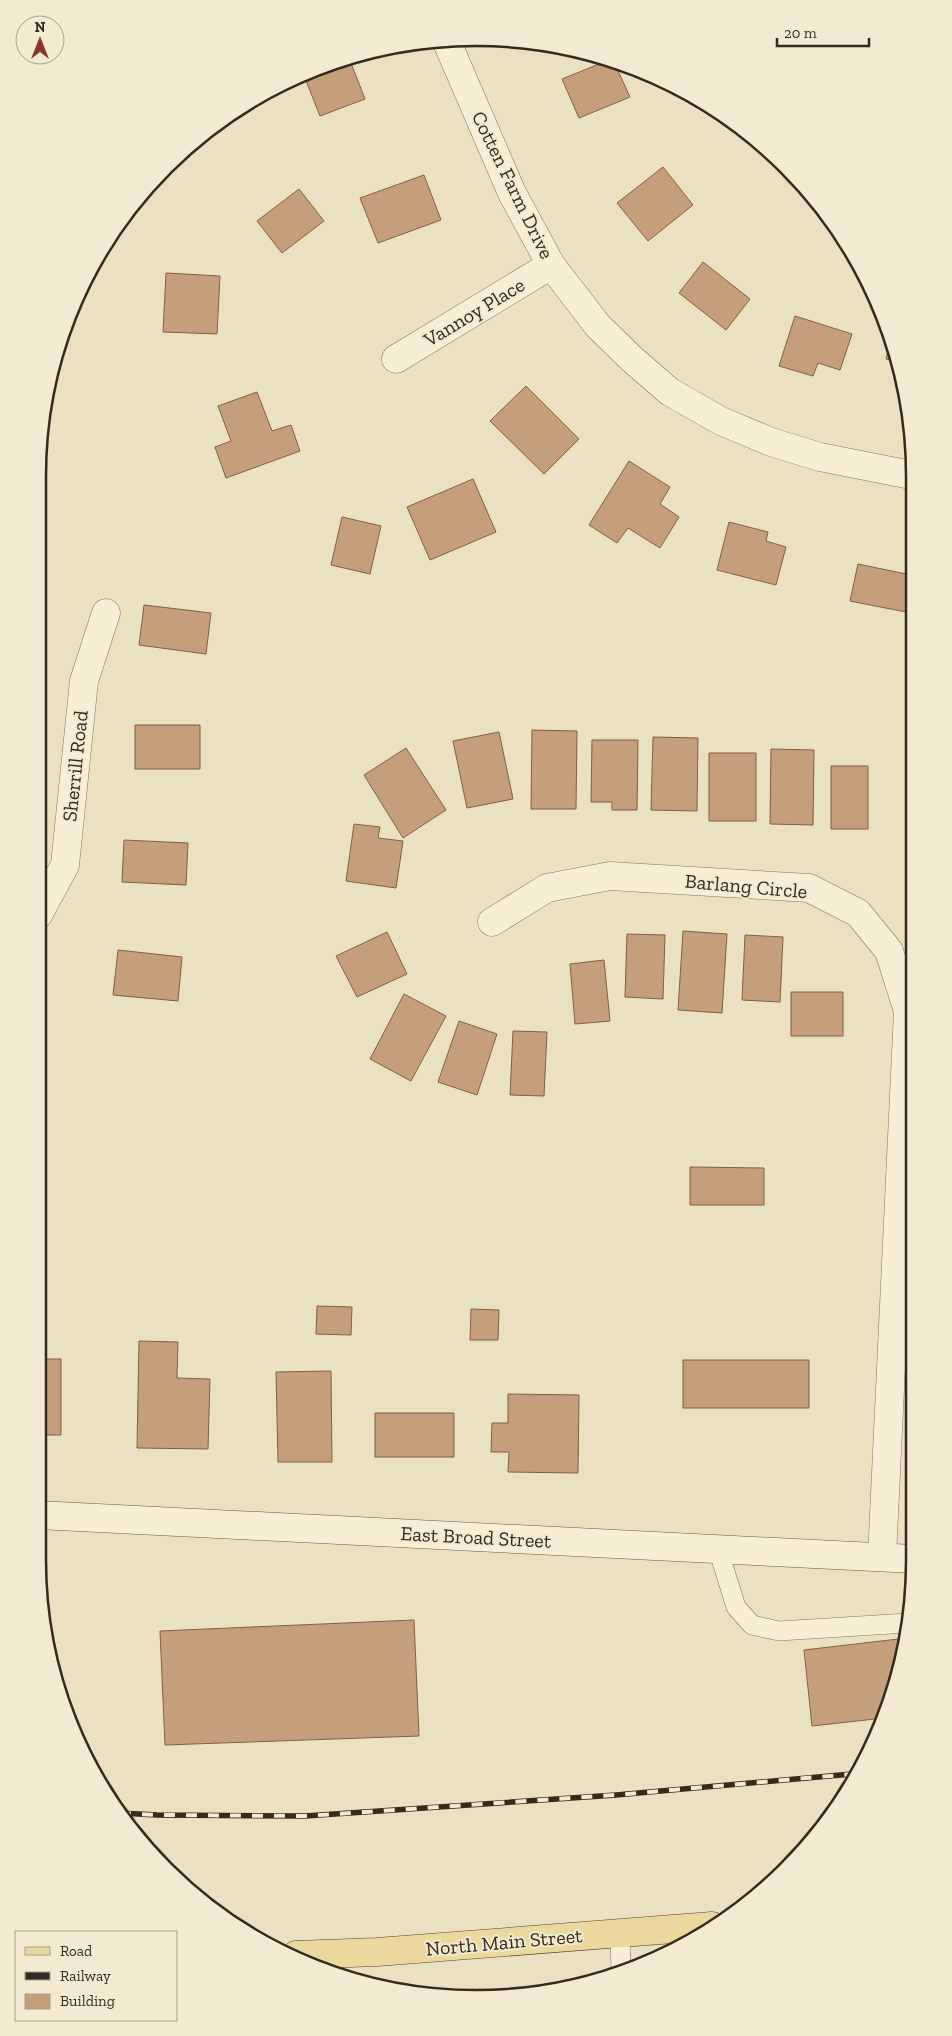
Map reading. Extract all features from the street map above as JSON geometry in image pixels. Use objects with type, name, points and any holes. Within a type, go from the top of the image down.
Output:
[{"type":"main road","name":"North Main Street","points":[[307,1955],[377,1952],[699,1927]]},
{"type":"street","name":"Cotten Farm Drive","points":[[449,47],[512,193],[551,265],[598,326],[633,360],[670,392],[720,421],[771,442],[820,457],[906,474]]},
{"type":"street","name":"Vannoy Place","points":[[396,359],[551,265]]},
{"type":"street","name":"Sherrill Road","points":[[46,900],[65,865],[84,681],[106,613]]},
{"type":"street","name":"Barlang Circle","points":[[492,922],[547,888],[610,876],[809,888],[858,913],[889,951],[906,1005]]},
{"type":"street","name":"Barlang Circle","points":[[882,1557],[906,1053]]},
{"type":"street","name":"East Broad Street","points":[[46,1515],[906,1558]]},
{"type":"lane","points":[[718,1549],[736,1606],[752,1625],[779,1631],[901,1623]]},
{"type":"lane","points":[[620,1933],[621,1964]]},
{"type":"building","points":[[598,64],[618,70],[630,97],[579,118],[562,79]]},
{"type":"building","points":[[352,65],[365,99],[320,116],[306,82]]},
{"type":"building","points":[[663,167],[693,205],[648,241],[617,203]]},
{"type":"building","points":[[424,175],[441,220],[378,243],[360,198]]},
{"type":"building","points":[[299,189],[324,221],[282,253],[257,221]]},
{"type":"building","points":[[703,262],[750,299],[726,330],[679,293]]},
{"type":"building","points":[[166,273],[220,276],[217,334],[163,332]]},
{"type":"building","points":[[795,316],[852,334],[840,370],[818,363],[813,376],[779,366]]},
{"type":"building","points":[[526,386],[579,439],[544,474],[490,421]]},
{"type":"building","points":[[257,392],[272,431],[291,425],[300,451],[226,478],[215,447],[231,441],[218,406]]},
{"type":"building","points":[[629,461],[670,487],[660,504],[679,517],[660,548],[628,528],[617,543],[589,525]]},
{"type":"building","points":[[473,479],[496,532],[430,560],[407,507]]},
{"type":"building","points":[[342,517],[381,526],[370,574],[331,565]]},
{"type":"building","points":[[729,522],[768,532],[766,541],[786,547],[776,585],[717,570]]},
{"type":"building","points":[[858,564],[906,574],[906,612],[850,601]]},
{"type":"building","points":[[144,605],[211,613],[206,654],[139,645]]},
{"type":"building","points":[[135,725],[200,725],[200,769],[135,769]]},
{"type":"building","points":[[532,730],[577,731],[576,809],[531,809]]},
{"type":"building","points":[[499,732],[513,799],[467,808],[453,741]]},
{"type":"building","points":[[653,737],[698,738],[697,811],[651,810]]},
{"type":"building","points":[[592,740],[638,740],[637,810],[612,810],[612,802],[591,802]]},
{"type":"building","points":[[406,748],[446,810],[403,838],[364,775]]},
{"type":"building","points":[[771,749],[814,750],[813,825],[770,824]]},
{"type":"building","points":[[709,753],[756,753],[756,821],[709,821]]},
{"type":"building","points":[[831,766],[868,766],[868,829],[831,829]]},
{"type":"building","points":[[354,824],[380,827],[378,838],[403,841],[396,888],[346,881]]},
{"type":"building","points":[[124,840],[188,843],[186,885],[122,882]]},
{"type":"building","points":[[683,931],[727,934],[722,1013],[678,1010]]},
{"type":"building","points":[[387,932],[407,974],[357,997],[336,956]]},
{"type":"building","points":[[627,934],[665,935],[663,999],[625,997]]},
{"type":"building","points":[[745,935],[783,937],[780,1002],[742,1000]]},
{"type":"building","points":[[118,950],[182,957],[178,1001],[113,995]]},
{"type":"building","points":[[604,960],[610,1021],[575,1024],[570,964]]},
{"type":"building","points":[[791,992],[843,992],[843,1036],[791,1036]]},
{"type":"building","points":[[404,994],[446,1016],[411,1081],[370,1059]]},
{"type":"building","points":[[459,1021],[497,1034],[477,1095],[438,1082]]},
{"type":"building","points":[[513,1031],[547,1032],[544,1096],[510,1095]]},
{"type":"building","points":[[690,1167],[764,1168],[764,1205],[690,1205]]},
{"type":"building","points":[[317,1306],[352,1307],[351,1335],[316,1334]]},
{"type":"building","points":[[471,1309],[499,1310],[498,1340],[470,1340]]},
{"type":"building","points":[[139,1341],[178,1342],[177,1378],[210,1379],[208,1449],[137,1448]]},
{"type":"building","points":[[46,1359],[61,1359],[61,1435],[46,1435]]},
{"type":"building","points":[[683,1360],[809,1360],[809,1408],[683,1408]]},
{"type":"building","points":[[331,1371],[332,1462],[278,1462],[276,1372]]},
{"type":"building","points":[[508,1394],[579,1395],[578,1473],[508,1472],[509,1452],[491,1452],[492,1423],[508,1423]]},
{"type":"building","points":[[375,1413],[454,1413],[454,1457],[375,1457]]},
{"type":"building","points":[[414,1620],[419,1736],[165,1745],[160,1631]]},
{"type":"building","points":[[898,1639],[891,1671],[875,1719],[812,1726],[804,1650]]},
{"type":"railway","points":[[129,1813],[305,1816],[616,1795],[848,1774]]}]
